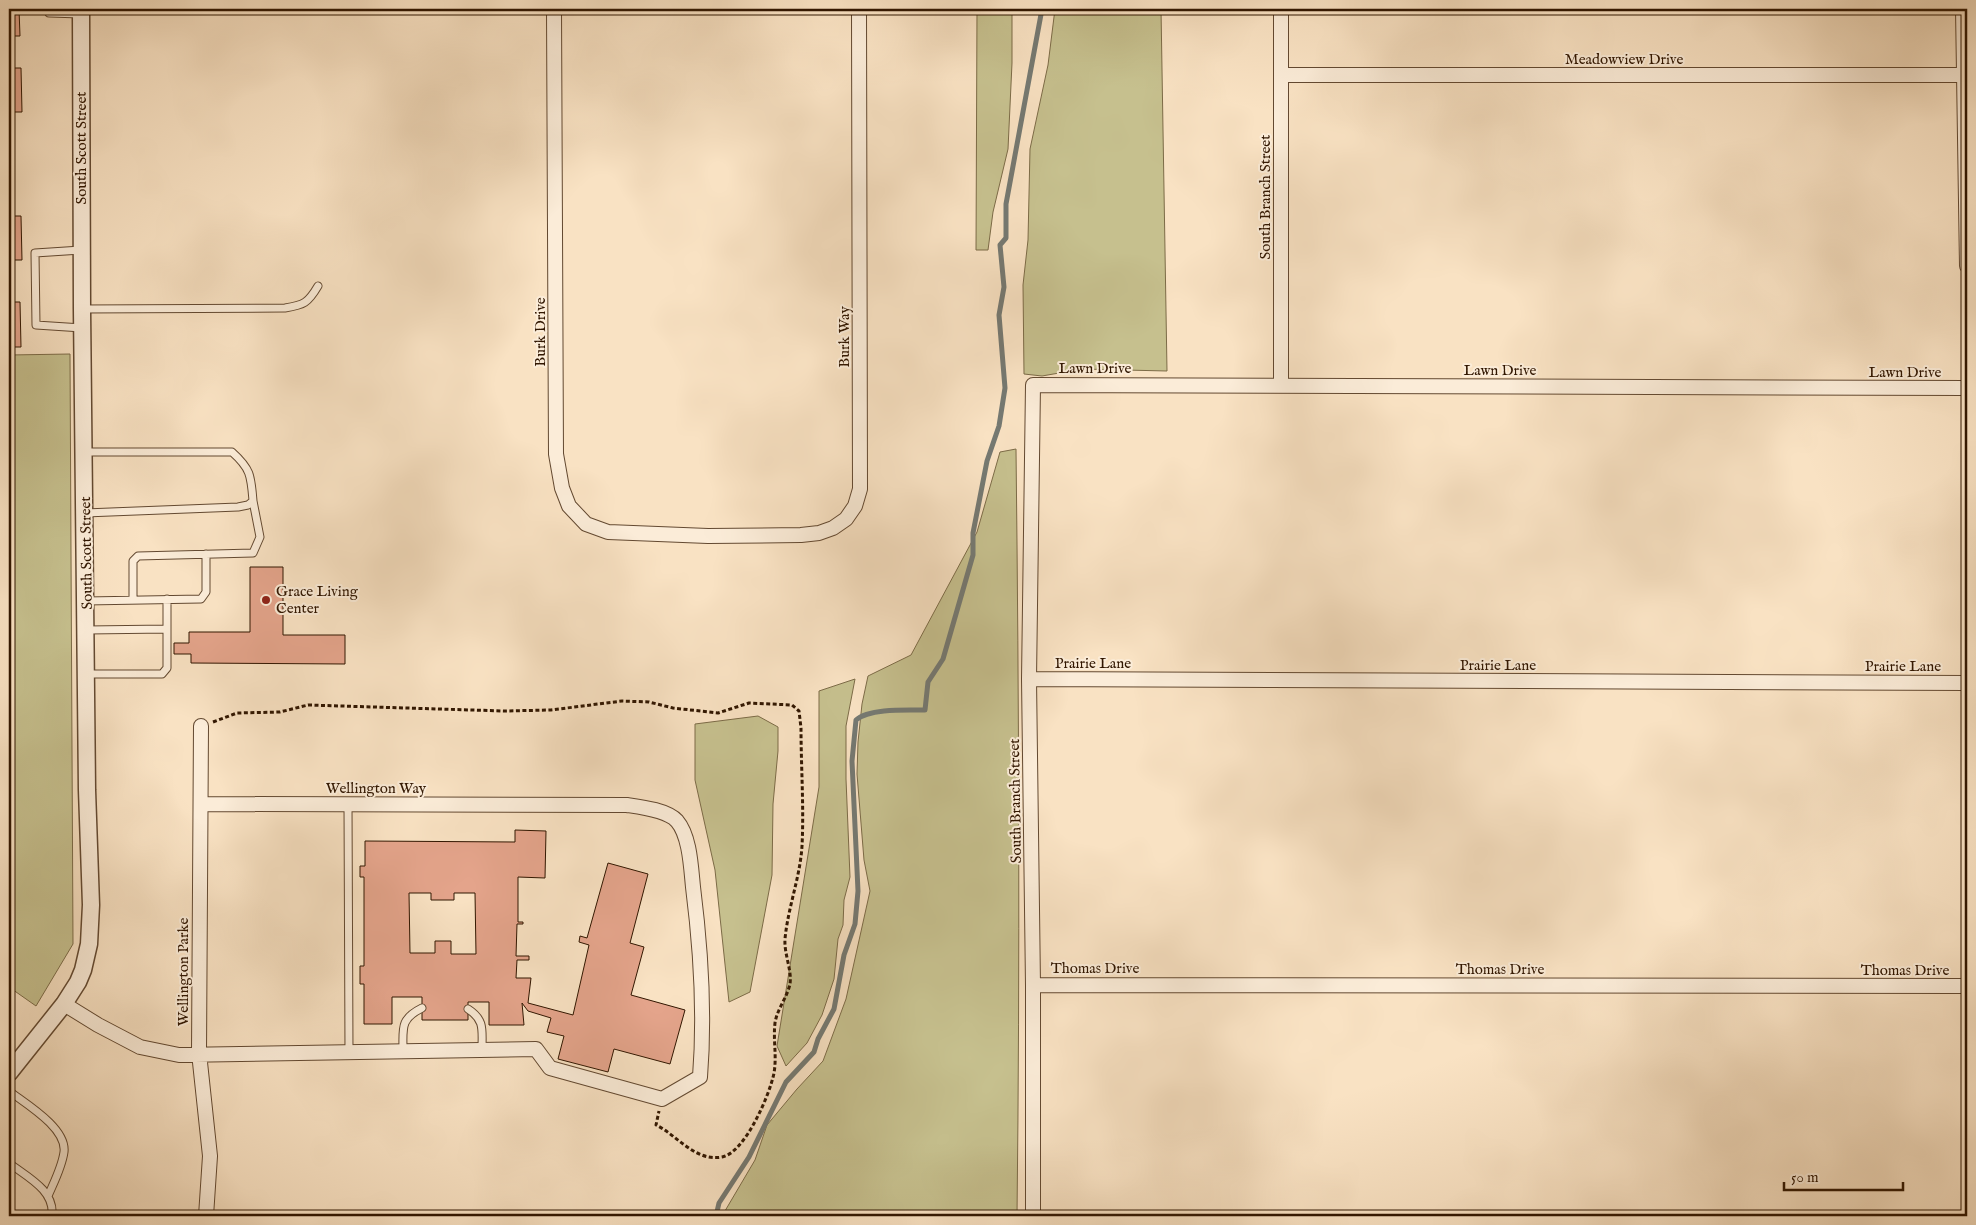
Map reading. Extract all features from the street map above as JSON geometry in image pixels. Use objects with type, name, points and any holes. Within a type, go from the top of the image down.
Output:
[{"type":"street","name":"Burk Drive","points":[[554,9],[556,454],[562,488],[569,506],[586,524],[608,532],[708,536]]},
{"type":"street","name":"Burk Way","points":[[708,536],[801,535],[819,533],[833,528],[846,519],[855,506],[860,489],[859,9]]},
{"type":"street","name":"South Branch Street","points":[[1281,9],[1281,385]]},
{"type":"street","points":[[1963,9],[1967,266]]},
{"type":"street","name":"South Scott Street","points":[[9,1073],[64,1004],[78,982],[83,970],[88,944],[91,905],[82,328],[81,11]]},
{"type":"street","name":"Meadowview Drive","points":[[1281,76],[1965,76]]},
{"type":"street","name":"South Branch Street","points":[[1033,385],[1029,679],[1033,985],[1033,1216]]},
{"type":"street","name":"Lawn Drive","points":[[1033,385],[1967,388]]},
{"type":"street","name":"Prairie Lane","points":[[1029,679],[1967,683]]},
{"type":"street","name":"Wellington Parke","points":[[201,726],[199,1053],[210,1156],[206,1216]]},
{"type":"street","name":"Wellington Way","points":[[200,804],[627,805],[652,808],[677,820],[688,844],[701,950],[703,1042],[700,1078],[662,1099]]},
{"type":"street","name":"Thomas Drive","points":[[1033,985],[1967,986]]},
{"type":"street","points":[[64,1004],[98,1025],[140,1047],[179,1055],[199,1053],[226,1055],[403,1050],[536,1049],[550,1068],[662,1099]]},
{"type":"lane","points":[[49,9],[49,13],[81,11]]},
{"type":"lane","points":[[82,250],[35,253],[36,325],[82,328]]},
{"type":"lane","points":[[82,310],[285,308],[303,305],[312,297],[318,286]]},
{"type":"lane","points":[[84,452],[232,452],[244,463],[251,480],[260,537],[253,553],[135,557],[133,561],[133,600]]},
{"type":"lane","points":[[85,513],[238,507],[248,505],[253,501]]},
{"type":"lane","points":[[86,600],[201,599],[205,596],[206,592],[206,554]]},
{"type":"lane","points":[[87,674],[162,674],[167,668],[167,599]]},
{"type":"lane","points":[[87,630],[167,629]]},
{"type":"lane","points":[[348,804],[349,1052]]},
{"type":"lane","points":[[403,1050],[403,1027],[410,1014],[422,1008]]},
{"type":"lane","points":[[468,1009],[478,1015],[481,1024],[482,1049]]},
{"type":"lane","points":[[9,1091],[49,1122],[63,1141],[62,1162],[48,1196]]},
{"type":"lane","points":[[9,1163],[40,1187],[48,1196],[53,1206],[52,1216]]},
{"type":"path","points":[[201,726],[237,713],[280,712],[308,705],[504,711],[551,710],[622,701],[649,702],[673,708],[718,713],[749,704],[792,705],[799,711],[801,728],[802,846],[797,886],[790,908],[785,938],[790,986],[775,1022],[776,1054],[770,1085],[758,1115],[747,1134],[737,1149],[722,1157],[704,1156],[680,1144],[665,1129],[656,1125],[662,1099]]},
{"type":"shaded area","points":[[977,9],[1012,9],[1012,63],[1008,149],[993,212],[988,250],[976,250]]},
{"type":"shaded area","points":[[1055,9],[1161,9],[1167,371],[1082,369],[1042,376],[1024,374],[1023,285],[1028,240],[1030,149],[1048,65]]},
{"type":"shaded area","points":[[70,354],[73,944],[36,1006],[9,987],[9,355]]},
{"type":"shaded area","points":[[1016,449],[1019,832],[1017,1216],[722,1216],[755,1160],[767,1125],[823,1061],[846,999],[870,891],[864,860],[857,774],[862,704],[868,676],[911,655],[977,532],[1000,452]]},
{"type":"shaded area","points":[[855,679],[846,726],[850,877],[844,900],[843,925],[838,939],[834,979],[822,1015],[807,1043],[786,1066],[777,1046],[819,787],[819,691]]},
{"type":"shaded area","points":[[758,716],[778,727],[778,751],[773,804],[772,875],[750,992],[729,1002],[715,870],[695,780],[695,724]]},
{"type":"building","points":[[9,9],[19,9],[20,36],[9,36]]},
{"type":"building","points":[[9,68],[21,68],[22,112],[9,112]]},
{"type":"building","points":[[9,216],[21,216],[22,260],[9,260]]},
{"type":"building","points":[[9,302],[20,302],[21,347],[9,347]]},
{"type":"building","name":"Grace Living Center","points":[[250,567],[283,567],[283,635],[345,635],[345,664],[191,663],[191,654],[174,654],[174,643],[189,643],[189,632],[250,632]]},
{"type":"building","points":[[515,830],[546,831],[545,878],[518,877],[518,922],[523,922],[523,924],[517,924],[516,956],[529,956],[529,960],[517,960],[516,978],[531,978],[528,1003],[573,1015],[589,945],[579,942],[580,936],[587,938],[608,863],[648,874],[630,943],[644,947],[631,995],[685,1010],[670,1064],[614,1049],[608,1072],[558,1059],[564,1036],[547,1032],[551,1018],[528,1011],[522,1003],[524,1025],[489,1025],[489,1002],[468,1002],[468,1020],[422,1020],[422,997],[392,997],[392,1024],[364,1024],[364,984],[360,984],[360,966],[364,966],[364,877],[360,877],[360,866],[365,866],[365,841],[515,842]],"holes":[[[409,893],[431,893],[431,900],[454,900],[454,893],[475,893],[476,954],[451,954],[451,941],[435,941],[435,953],[410,953]]]},
{"type":"waterway","points":[[716,1216],[719,1203],[749,1157],[786,1082],[814,1052],[818,1039],[834,1009],[844,955],[855,924],[858,891],[852,761],[856,720],[870,713],[925,710],[928,682],[943,659],[973,555],[973,533],[987,461],[999,426],[1005,388],[999,315],[1004,287],[1000,245],[1006,238],[1006,204],[1042,9]]},
{"type":"place","name":"Grace Living Center","points":[[266,600]]}]
